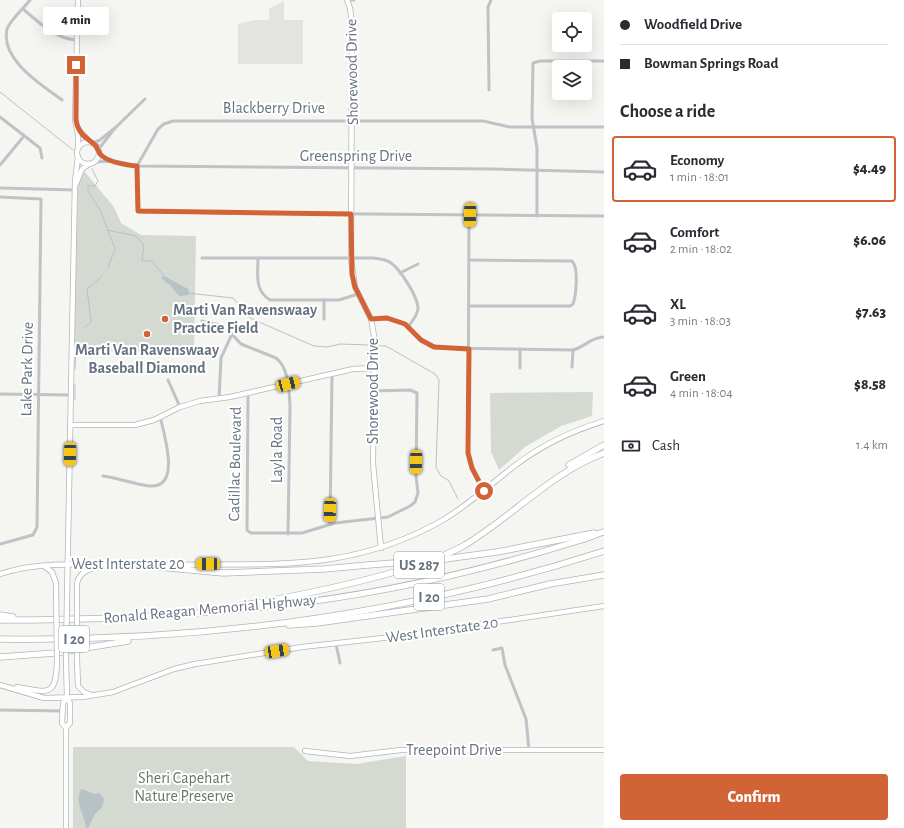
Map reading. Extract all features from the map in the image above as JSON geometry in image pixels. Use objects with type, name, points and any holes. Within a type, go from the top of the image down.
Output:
[{"type":"highway","points":[[565,471],[569,465],[604,445]]},
{"type":"highway","name":"US 287","points":[[207,611],[287,598],[359,582],[423,564],[464,545],[497,524],[565,471],[604,453]]},
{"type":"highway","points":[[148,566],[223,573],[324,569],[445,559],[497,552],[587,533],[601,532]]},
{"type":"highway","name":"Ronald Reagan Memorial Highway","points":[[0,620],[114,618],[274,606],[380,590],[494,564],[583,540],[601,532]]},
{"type":"highway","name":"Ronald Reagan Memorial Highway","points":[[0,639],[147,637],[251,628],[365,610],[439,595],[530,573],[604,551]]},
{"type":"highway","points":[[251,628],[317,623],[461,603],[604,574]]},
{"type":"highway","points":[[0,615],[29,620]]},
{"type":"highway","points":[[0,657],[55,653],[147,637]]},
{"type":"street","points":[[30,0],[7,28],[5,36],[7,51],[10,59],[17,66],[62,100]]},
{"type":"street","points":[[66,728],[70,723],[70,703],[67,698],[66,659],[67,564],[75,181],[78,157],[76,120],[76,40],[78,0]]},
{"type":"street","points":[[347,0],[354,0]]},
{"type":"street","name":"Shorewood Drive","points":[[347,0],[352,13],[351,259],[352,274],[358,294],[371,319],[374,336],[372,458],[381,548]]},
{"type":"street","points":[[489,90],[488,7],[491,0]]},
{"type":"street","points":[[23,9],[56,36],[76,40]]},
{"type":"street","points":[[537,216],[538,171],[535,127],[532,118],[533,63],[604,61]]},
{"type":"street","points":[[78,147],[83,143],[92,143],[100,140],[115,128],[145,99]]},
{"type":"street","points":[[0,117],[40,148],[42,158]]},
{"type":"street","name":"Blackberry Drive","points":[[351,214],[142,212],[137,209],[137,166],[158,129],[164,124],[173,121],[483,121],[510,127],[604,127]]},
{"type":"street","points":[[77,128],[98,151]]},
{"type":"street","points":[[76,187],[82,170],[91,163],[115,128]]},
{"type":"street","points":[[0,165],[24,136]]},
{"type":"street","name":"Greenspring Drive","points":[[98,151],[109,161]]},
{"type":"street","points":[[78,157],[82,162],[91,163]]},
{"type":"street","name":"Greenspring Drive","points":[[91,163],[109,161],[137,166],[494,169],[604,172]]},
{"type":"street","points":[[0,188],[76,187]]},
{"type":"street","name":"Lake Park Drive","points":[[0,197],[41,199],[37,527],[34,534],[31,536],[0,544]]},
{"type":"street","points":[[351,214],[604,216]]},
{"type":"street","points":[[470,215],[468,453],[472,468],[484,491]]},
{"type":"street","points":[[202,258],[384,260],[391,263],[400,274],[416,300],[418,308],[416,315],[408,327]]},
{"type":"street","points":[[258,258],[259,290],[263,296],[270,300],[339,300],[358,294]]},
{"type":"street","points":[[469,260],[566,261],[574,264],[576,276],[572,306],[469,306]]},
{"type":"street","points":[[400,274],[418,264]]},
{"type":"street","points":[[324,300],[324,319]]},
{"type":"street","points":[[371,319],[387,318],[396,320],[408,327],[421,340],[434,347],[469,349],[573,350],[581,348],[596,337],[604,337]]},
{"type":"street","name":"Layla Road","points":[[202,321],[219,325],[232,334],[241,344],[281,361],[288,384],[290,406],[288,534]]},
{"type":"street","points":[[220,398],[221,358],[232,334]]},
{"type":"street","points":[[520,350],[520,368]]},
{"type":"street","points":[[572,367],[573,350]]},
{"type":"street","points":[[70,425],[134,425],[154,420],[180,407],[200,401],[248,394],[332,374],[374,368]]},
{"type":"street","points":[[330,524],[332,374]]},
{"type":"street","points":[[168,380],[180,407]]},
{"type":"street","name":"Cadillac Boulevard","points":[[248,394],[247,530],[251,533],[288,534],[302,533],[330,524],[350,520],[388,517],[413,504],[418,493],[416,476],[417,393],[410,390],[373,391]]},
{"type":"street","points":[[0,394],[71,395]]},
{"type":"street","points":[[103,476],[121,478],[151,486],[160,485],[166,480],[169,466],[160,416]]},
{"type":"street","name":"West Interstate 20","points":[[0,574],[42,565],[67,564],[148,566],[302,563],[342,558],[381,548],[411,537],[434,525],[465,505],[536,451],[584,427],[604,421]]},
{"type":"street","points":[[6,686],[44,692],[55,684],[57,660],[56,583],[52,572],[42,565]]},
{"type":"street","points":[[95,696],[84,692],[78,686],[77,583],[81,574],[86,570],[108,566]]},
{"type":"street","name":"West Interstate 20","points":[[0,684],[44,698],[95,696],[123,689],[185,666],[302,647],[336,644],[604,606]]},
{"type":"street","points":[[336,644],[340,663]]},
{"type":"street","points":[[493,650],[502,648],[505,664],[526,719],[528,750]]},
{"type":"street","points":[[66,828],[66,728],[62,723],[63,703],[67,698]]},
{"type":"street","points":[[0,710],[63,711]]},
{"type":"street","name":"Treepoint Drive","points":[[304,751],[350,756],[401,750],[604,750]]},
{"type":"shaded area","points":[[284,1],[284,20],[303,20],[303,64],[238,64],[238,24],[254,20],[269,20],[269,9]]},
{"type":"shaded area","points":[[164,276],[188,289],[189,295],[179,296],[171,286],[161,278]]},
{"type":"shaded area","points":[[81,789],[95,794],[99,793],[104,799],[102,807],[95,814],[88,828],[86,828],[79,804],[79,794]]},
{"type":"green space","points":[[79,165],[114,207],[121,223],[141,235],[196,236],[194,353],[72,351]]},
{"type":"green space","points":[[593,392],[592,416],[561,426],[525,447],[499,470],[491,452],[490,393]]},
{"type":"green space","name":"Sheri Capehart Nature Preserve","points":[[73,747],[294,747],[308,761],[356,764],[406,756],[406,828],[73,828]]},
{"type":"waterway","points":[[0,92],[73,150]]},
{"type":"waterway","points":[[92,169],[98,181],[95,186],[88,186],[88,191],[101,212],[115,249],[108,268]]},
{"type":"waterway","points":[[107,230],[136,236],[144,245],[142,261],[152,261],[165,277]]},
{"type":"waterway","points":[[85,327],[91,322],[87,289],[102,276]]},
{"type":"waterway","points":[[188,293],[233,298],[250,318],[314,346],[327,347],[340,344],[370,345]]},
{"type":"waterway","points":[[75,369],[76,348],[83,342]]},
{"type":"waterway","points":[[377,346],[386,346],[435,374],[439,380],[436,467],[440,475],[449,481],[458,499]]},
{"type":"waterway","points":[[75,384],[75,399]]},
{"type":"place","name":"Marti Van Ravenswaay Practice Field","points":[[165,319]]},
{"type":"place","name":"Marti Van Ravenswaay Baseball Diamond","points":[[147,334]]},
{"type":"route","points":[[76,65],[77,128],[82,135],[96,146],[98,152],[109,161],[137,166],[138,211],[351,214],[352,274],[355,287],[371,319],[387,318],[405,324],[421,340],[434,347],[469,349],[468,460],[484,491]]}]
